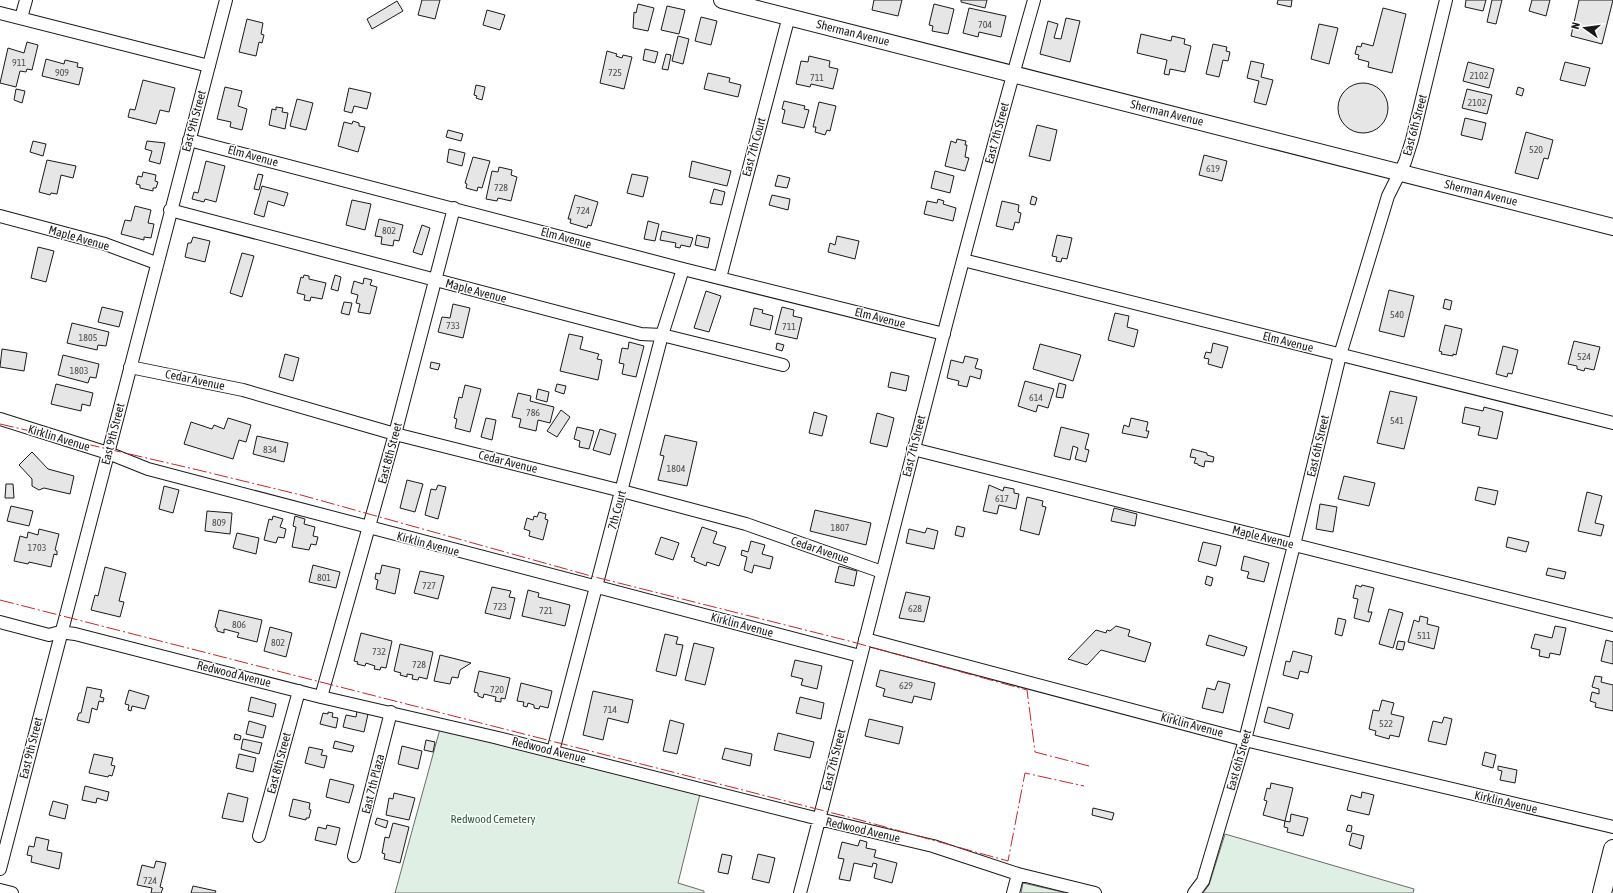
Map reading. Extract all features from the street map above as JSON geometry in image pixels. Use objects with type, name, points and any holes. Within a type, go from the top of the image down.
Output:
[{"type":"main road","points":[[1602,893],[1613,849]]},
{"type":"street","points":[[21,18],[26,0]]},
{"type":"street","name":"East 9th Street","points":[[0,868],[156,263],[226,0]]},
{"type":"street","name":"Sherman Avenue","points":[[722,0],[1613,227]]},
{"type":"street","name":"East 7th Street","points":[[800,893],[913,449],[1034,0]]},
{"type":"street","name":"East 6th Street","points":[[1194,893],[1203,881],[1245,740],[1340,355],[1388,196],[1412,140],[1446,0]]},
{"type":"street","points":[[0,13],[209,66]]},
{"type":"street","name":"East 7th Court","points":[[720,278],[789,16]]},
{"type":"street","name":"Elm Avenue","points":[[189,140],[683,269],[944,334]]},
{"type":"street","name":"East 8th Street","points":[[321,696],[395,434],[454,208]]},
{"type":"street","name":"Maple Avenue","points":[[170,210],[641,334],[662,335],[783,365]]},
{"type":"street","name":"Maple Avenue","points":[[0,216],[104,244],[156,263]]},
{"type":"street","name":"Elm Avenue","points":[[964,260],[1613,422]]},
{"type":"street","name":"7th Court","points":[[553,751],[662,335],[683,269]]},
{"type":"street","name":"Cedar Avenue","points":[[130,367],[243,390],[395,434],[746,524],[882,572]]},
{"type":"street","name":"Kirklin Avenue","points":[[0,419],[108,453],[148,469],[596,588],[860,656]]},
{"type":"street","name":"Maple Avenue","points":[[913,449],[1613,625]]},
{"type":"street","name":"Redwood Avenue","points":[[0,622],[49,635],[60,632],[82,636],[299,691],[553,751],[819,819],[933,846],[1018,874],[1095,893]]},
{"type":"street","name":"Kirklin Avenue","points":[[865,639],[1245,740],[1613,827]]},
{"type":"street","name":"East 8th Street","points":[[259,836],[299,691]]},
{"type":"street","name":"East 7th Plaza","points":[[354,856],[391,712]]},
{"type":"street","points":[[1013,893],[1018,874]]},
{"type":"street","points":[[0,890],[12,893]]},
{"type":"green space","name":"Redwood Cemetery","points":[[440,729],[700,794],[678,883],[704,891],[704,893],[395,893]]},
{"type":"green space","points":[[1225,834],[1414,889],[1413,893],[1203,893],[1209,885]]},
{"type":"green space","points":[[1023,883],[1067,893],[1021,893]]},
{"type":"building","points":[[422,0],[440,0],[435,19],[418,15]]},
{"type":"building","points":[[874,0],[902,0],[898,16],[872,10]]},
{"type":"building","points":[[961,0],[987,0],[985,8],[961,2]]},
{"type":"building","points":[[1278,0],[1292,0],[1291,7],[1277,4]]},
{"type":"building","points":[[1466,0],[1486,0],[1483,11],[1465,7]]},
{"type":"building","points":[[1492,0],[1502,0],[1496,24],[1487,22]]},
{"type":"building","points":[[1532,0],[1550,0],[1546,16],[1529,11]]},
{"type":"building","points":[[1579,0],[1613,0],[1602,44],[1571,36]]},
{"type":"building","points":[[397,1],[403,11],[372,29],[367,19]]},
{"type":"building","points":[[638,4],[654,8],[648,31],[633,28],[634,12],[636,13]]},
{"type":"building","points":[[934,4],[954,9],[948,34],[932,31],[933,26],[929,25]]},
{"type":"building","points":[[667,6],[685,10],[679,34],[661,30]]},
{"type":"building","points":[[969,8],[1006,16],[1001,37],[979,32],[978,37],[963,33]]},
{"type":"building","points":[[1383,8],[1406,14],[1392,73],[1368,67],[1369,62],[1358,59],[1359,55],[1355,54],[1357,46],[1361,47],[1362,43],[1373,46]]},
{"type":"building","points":[[487,10],[505,15],[500,30],[483,25]]},
{"type":"building","points":[[701,17],[717,21],[711,45],[695,41]]},
{"type":"building","points":[[1066,18],[1080,21],[1070,62],[1040,54],[1048,21],[1058,24],[1054,38],[1061,39]]},
{"type":"building","points":[[247,19],[263,23],[261,34],[264,35],[262,43],[259,42],[256,56],[239,52]]},
{"type":"building","points":[[1319,24],[1338,28],[1329,64],[1311,59]]},
{"type":"building","points":[[1141,34],[1171,41],[1172,36],[1185,39],[1184,44],[1191,46],[1185,72],[1170,69],[1169,75],[1164,74],[1167,60],[1137,53]]},
{"type":"building","points":[[678,36],[689,39],[683,64],[672,61]]},
{"type":"building","points":[[27,42],[38,45],[32,70],[27,69],[26,72],[20,71],[16,87],[0,83],[8,48],[24,53]]},
{"type":"building","points":[[1213,44],[1227,47],[1226,51],[1230,52],[1228,61],[1223,60],[1219,77],[1206,74]]},
{"type":"building","points":[[645,49],[658,52],[655,63],[643,60]]},
{"type":"building","points":[[607,51],[617,54],[616,56],[622,58],[623,55],[632,57],[624,89],[600,83]]},
{"type":"building","points":[[666,54],[671,55],[668,70],[662,69]]},
{"type":"building","points":[[809,56],[830,61],[829,67],[838,69],[833,89],[811,84],[810,87],[796,84],[801,61],[808,62]]},
{"type":"building","points":[[46,59],[64,64],[65,60],[78,63],[77,67],[83,68],[79,85],[42,76]]},
{"type":"building","points":[[1251,61],[1264,64],[1261,77],[1273,80],[1266,105],[1254,102],[1259,81],[1247,78]]},
{"type":"building","points":[[1468,62],[1494,69],[1489,88],[1463,81]]},
{"type":"building","points":[[1565,62],[1590,68],[1585,86],[1560,80]]},
{"type":"building","points":[[708,73],[730,78],[729,82],[741,85],[738,97],[704,89]]},
{"type":"building","points":[[143,80],[175,88],[169,112],[160,110],[156,124],[128,117],[130,109],[135,110]]},
{"type":"building","points":[[1363,83],[1372,85],[1383,94],[1388,108],[1386,117],[1377,128],[1363,133],[1354,131],[1343,122],[1338,108],[1340,99],[1349,88]]},
{"type":"building","points":[[476,85],[485,87],[482,100],[476,98],[477,96],[474,95]]},
{"type":"building","points":[[225,87],[242,91],[238,106],[247,109],[242,130],[230,127],[231,122],[217,119]]},
{"type":"building","points":[[1518,87],[1524,89],[1522,96],[1516,94]]},
{"type":"building","points":[[349,88],[371,93],[367,109],[354,106],[352,113],[344,111]]},
{"type":"building","points":[[16,89],[25,91],[22,103],[14,100]]},
{"type":"building","points":[[1467,89],[1492,95],[1487,114],[1462,108]]},
{"type":"building","points":[[297,99],[313,103],[306,130],[290,126]]},
{"type":"building","points":[[784,101],[805,106],[804,109],[809,110],[804,128],[782,123],[785,110],[782,109]]},
{"type":"building","points":[[819,102],[836,106],[830,131],[827,130],[825,135],[815,132],[816,127],[813,127]]},
{"type":"building","points":[[276,107],[283,108],[282,112],[288,113],[285,129],[269,125],[272,109],[276,110]]},
{"type":"building","points":[[1465,118],[1486,123],[1482,140],[1461,135]]},
{"type":"building","points":[[353,121],[359,123],[359,126],[365,127],[358,152],[338,146],[344,122],[352,124]]},
{"type":"building","points":[[1037,125],[1057,130],[1050,161],[1029,156]]},
{"type":"building","points":[[448,130],[463,134],[461,141],[446,137]]},
{"type":"building","points":[[1526,132],[1553,140],[1548,159],[1544,158],[1538,179],[1515,173]]},
{"type":"building","points":[[957,139],[966,141],[965,145],[967,145],[965,157],[969,158],[965,171],[945,166],[951,141],[956,143]]},
{"type":"building","points":[[33,141],[46,144],[43,156],[30,152]]},
{"type":"building","points":[[147,141],[165,143],[160,164],[149,161],[152,151],[145,149]]},
{"type":"building","points":[[449,149],[465,153],[462,166],[447,162]]},
{"type":"building","points":[[1204,155],[1227,161],[1222,181],[1199,175]]},
{"type":"building","points":[[473,157],[490,161],[482,188],[478,187],[477,191],[466,188],[467,184],[465,183]]},
{"type":"building","points":[[47,160],[76,166],[73,178],[61,175],[57,194],[51,193],[50,195],[39,192]]},
{"type":"building","points":[[206,161],[225,166],[216,202],[205,199],[204,202],[192,199],[194,192],[198,193]]},
{"type":"building","points":[[692,161],[731,171],[727,186],[689,177]]},
{"type":"building","points":[[499,167],[512,170],[511,175],[517,177],[511,201],[498,198],[497,201],[486,199],[492,171],[498,172]]},
{"type":"building","points":[[935,171],[954,176],[950,193],[931,188]]},
{"type":"building","points":[[143,172],[156,175],[155,181],[158,182],[156,188],[153,188],[153,191],[140,188],[140,185],[136,184],[138,176],[142,177]]},
{"type":"building","points":[[258,174],[263,175],[259,190],[254,189]]},
{"type":"building","points":[[632,174],[648,177],[643,197],[627,193]]},
{"type":"building","points":[[778,175],[790,178],[787,188],[775,186]]},
{"type":"building","points":[[262,186],[288,193],[284,206],[268,201],[264,217],[254,214]]},
{"type":"building","points":[[714,189],[725,192],[722,205],[710,203]]},
{"type":"building","points":[[575,195],[598,202],[591,226],[588,225],[587,228],[570,223],[571,219],[568,219]]},
{"type":"building","points":[[772,195],[790,199],[788,210],[769,205]]},
{"type":"building","points":[[1032,196],[1037,198],[1035,205],[1030,204]]},
{"type":"building","points":[[938,199],[944,201],[943,204],[956,208],[953,221],[924,214],[927,201],[937,203]]},
{"type":"building","points":[[352,200],[371,204],[365,230],[346,225]]},
{"type":"building","points":[[1002,201],[1019,205],[1018,212],[1021,213],[1019,223],[1015,222],[1013,230],[996,226]]},
{"type":"building","points":[[135,206],[151,210],[148,223],[154,224],[151,238],[144,237],[144,240],[121,234],[125,220],[131,221]]},
{"type":"building","points":[[379,219],[403,225],[399,241],[394,240],[393,246],[381,244],[382,237],[375,236]]},
{"type":"building","points":[[648,221],[659,224],[655,241],[644,239]]},
{"type":"building","points":[[422,225],[430,228],[422,255],[413,252]]},
{"type":"building","points":[[662,231],[693,238],[690,247],[681,245],[680,248],[675,247],[676,243],[660,240]]},
{"type":"building","points":[[697,235],[710,238],[708,248],[695,245]]},
{"type":"building","points":[[1057,235],[1072,238],[1067,259],[1062,258],[1061,262],[1056,261],[1057,257],[1052,256]]},
{"type":"building","points":[[837,236],[859,241],[855,259],[828,252],[830,243],[835,245]]},
{"type":"building","points":[[193,237],[210,241],[205,262],[185,257],[188,243],[191,243]]},
{"type":"building","points":[[38,247],[54,251],[46,282],[31,278]]},
{"type":"building","points":[[242,253],[254,256],[242,297],[230,293]]},
{"type":"building","points":[[304,275],[309,276],[309,279],[326,283],[322,299],[311,297],[310,301],[304,300],[305,295],[297,293],[301,277],[303,278]]},
{"type":"building","points":[[335,275],[341,277],[338,291],[331,289]]},
{"type":"building","points":[[364,278],[372,280],[370,285],[377,287],[370,314],[358,312],[360,304],[356,303],[358,295],[351,293],[354,281],[363,284]]},
{"type":"building","points":[[1389,290],[1414,296],[1404,337],[1379,331]]},
{"type":"building","points":[[706,291],[721,296],[709,332],[694,328]]},
{"type":"building","points":[[1445,299],[1452,301],[1450,310],[1443,308]]},
{"type":"building","points":[[344,302],[352,303],[349,315],[341,313]]},
{"type":"building","points":[[453,304],[470,308],[463,338],[438,332],[442,317],[450,318]]},
{"type":"building","points":[[102,307],[123,312],[119,327],[98,322]]},
{"type":"building","points":[[782,307],[794,310],[793,316],[802,318],[797,339],[775,334]]},
{"type":"building","points":[[754,308],[763,310],[762,313],[773,316],[770,330],[750,325]]},
{"type":"building","points":[[1115,313],[1129,316],[1127,327],[1138,330],[1134,347],[1108,340]]},
{"type":"building","points":[[72,323],[109,332],[106,346],[98,345],[97,350],[67,343]]},
{"type":"building","points":[[1445,325],[1462,329],[1456,355],[1453,354],[1453,356],[1441,354],[1442,352],[1439,351]]},
{"type":"building","points":[[569,334],[583,337],[580,349],[599,354],[597,359],[602,360],[598,380],[560,371]]},
{"type":"building","points":[[1574,341],[1600,347],[1594,370],[1585,368],[1584,371],[1577,369],[1577,366],[1568,364]]},
{"type":"building","points":[[629,342],[644,346],[636,377],[622,374],[624,364],[619,363],[622,348],[628,349]]},
{"type":"building","points":[[777,343],[784,345],[782,351],[776,349]]},
{"type":"building","points":[[1213,343],[1228,347],[1222,368],[1208,364],[1209,359],[1204,358],[1206,352],[1211,353]]},
{"type":"building","points":[[1040,344],[1081,355],[1073,381],[1033,369]]},
{"type":"building","points":[[1503,346],[1518,350],[1512,374],[1508,373],[1507,377],[1496,374]]},
{"type":"building","points":[[2,349],[27,353],[24,371],[0,367]]},
{"type":"building","points":[[285,354],[299,358],[293,381],[279,377]]},
{"type":"building","points":[[63,355],[99,364],[96,378],[90,377],[88,383],[58,375]]},
{"type":"building","points":[[965,356],[978,359],[975,368],[982,370],[980,379],[970,376],[967,387],[958,385],[959,381],[947,378],[951,360],[963,363]]},
{"type":"building","points":[[431,362],[440,364],[438,370],[430,368]]},
{"type":"building","points":[[891,372],[909,376],[906,391],[888,387]]},
{"type":"building","points":[[1025,381],[1054,389],[1048,408],[1038,405],[1036,412],[1018,406]]},
{"type":"building","points":[[1059,383],[1066,385],[1063,398],[1056,397]]},
{"type":"building","points":[[56,384],[93,393],[90,406],[82,404],[81,411],[51,404]]},
{"type":"building","points":[[557,384],[566,386],[564,394],[555,391]]},
{"type":"building","points":[[465,385],[481,389],[470,432],[455,428],[457,419],[454,418],[459,397],[462,398]]},
{"type":"building","points":[[538,389],[549,392],[547,402],[536,399]]},
{"type":"building","points":[[1390,391],[1417,397],[1404,449],[1377,443]]},
{"type":"building","points":[[518,393],[531,396],[530,401],[554,407],[550,423],[538,420],[536,431],[519,427],[521,419],[512,417]]},
{"type":"building","points":[[1465,407],[1483,411],[1484,407],[1503,412],[1497,439],[1478,435],[1480,427],[1462,423]]},
{"type":"building","points":[[561,410],[570,417],[557,437],[547,431]]},
{"type":"building","points":[[814,412],[827,416],[822,436],[809,433]]},
{"type":"building","points":[[877,413],[894,418],[887,447],[870,443]]},
{"type":"building","points":[[228,418],[251,425],[246,442],[239,440],[233,459],[184,444],[191,422],[212,429],[214,425],[224,429]]},
{"type":"building","points":[[486,418],[496,420],[492,440],[481,437]]},
{"type":"building","points":[[1131,418],[1148,422],[1146,431],[1149,431],[1147,438],[1122,433],[1124,425],[1129,427]]},
{"type":"building","points":[[577,427],[594,431],[589,449],[579,447],[580,441],[574,439]]},
{"type":"building","points":[[1061,427],[1089,434],[1085,449],[1089,450],[1086,462],[1075,459],[1078,448],[1073,446],[1070,460],[1054,456]]},
{"type":"building","points":[[600,429],[616,434],[610,455],[593,450]]},
{"type":"building","points":[[665,435],[697,442],[687,486],[658,480],[664,456],[660,455]]},
{"type":"building","points":[[257,436],[288,443],[284,462],[253,454]]},
{"type":"building","points":[[1192,449],[1207,453],[1207,455],[1214,457],[1213,462],[1205,461],[1204,467],[1194,463],[1196,458],[1190,457]]},
{"type":"building","points":[[32,452],[48,469],[74,476],[70,494],[44,488],[39,490],[32,486],[32,479],[19,465]]},
{"type":"building","points":[[1344,476],[1375,483],[1369,506],[1338,499]]},
{"type":"building","points":[[407,480],[423,484],[415,512],[400,508]]},
{"type":"building","points":[[6,484],[13,484],[14,498],[5,498]]},
{"type":"building","points":[[438,485],[446,487],[438,519],[425,515],[431,489],[436,490]]},
{"type":"building","points":[[989,485],[1003,491],[1004,487],[1014,489],[1014,493],[1019,494],[1016,509],[999,505],[997,514],[983,511]]},
{"type":"building","points":[[164,486],[179,490],[173,513],[159,509]]},
{"type":"building","points":[[1478,487],[1498,491],[1495,505],[1475,500]]},
{"type":"building","points":[[1587,492],[1602,496],[1595,523],[1604,525],[1601,536],[1578,531]]},
{"type":"building","points":[[1027,497],[1043,501],[1042,506],[1046,507],[1039,535],[1020,530]]},
{"type":"building","points":[[1320,504],[1337,507],[1333,532],[1316,529]]},
{"type":"building","points":[[11,506],[33,511],[29,526],[7,521]]},
{"type":"building","points":[[1114,508],[1137,514],[1135,526],[1111,521]]},
{"type":"building","points":[[815,510],[871,523],[866,545],[810,531]]},
{"type":"building","points":[[207,511],[232,513],[230,534],[205,531]]},
{"type":"building","points":[[539,512],[546,514],[545,519],[548,520],[543,540],[529,536],[530,531],[524,529],[527,518],[533,520],[534,516],[537,517]]},
{"type":"building","points":[[273,516],[283,519],[280,527],[286,529],[284,538],[278,537],[276,543],[264,540],[269,519],[272,520]]},
{"type":"building","points":[[295,516],[305,519],[304,524],[315,527],[313,536],[318,537],[316,545],[311,544],[309,550],[292,547],[296,527],[293,526]]},
{"type":"building","points":[[957,526],[965,528],[963,537],[955,535]]},
{"type":"building","points":[[702,527],[717,532],[713,543],[726,547],[719,566],[707,562],[706,566],[694,561],[695,558],[691,557]]},
{"type":"building","points":[[927,528],[938,531],[934,549],[906,543],[909,529],[925,533]]},
{"type":"building","points":[[39,529],[59,534],[55,550],[57,551],[57,555],[54,554],[51,567],[29,562],[28,564],[14,561],[20,536],[27,538],[28,532],[38,535]]},
{"type":"building","points":[[237,533],[259,538],[256,554],[233,548]]},
{"type":"building","points":[[661,537],[679,543],[673,560],[655,554]]},
{"type":"building","points":[[1508,537],[1529,542],[1526,552],[1506,547]]},
{"type":"building","points":[[751,541],[765,545],[762,554],[773,557],[770,569],[754,565],[752,573],[744,570],[747,557],[741,555],[742,550],[748,552]]},
{"type":"building","points":[[1203,542],[1221,546],[1216,566],[1198,561]]},
{"type":"building","points":[[1244,556],[1269,563],[1264,582],[1247,578],[1249,572],[1241,570]]},
{"type":"building","points":[[313,565],[340,572],[336,588],[309,582]]},
{"type":"building","points":[[382,565],[400,569],[395,594],[376,589],[378,580],[375,579],[376,573],[380,574]]},
{"type":"building","points":[[839,566],[857,571],[854,586],[835,582]]},
{"type":"building","points":[[105,567],[126,573],[119,601],[124,602],[120,617],[91,610],[95,595],[98,596]]},
{"type":"building","points":[[1548,568],[1566,572],[1564,579],[1546,575]]},
{"type":"building","points":[[420,571],[444,576],[438,599],[414,593]]},
{"type":"building","points":[[1207,576],[1213,578],[1211,586],[1205,584]]},
{"type":"building","points":[[1356,585],[1374,588],[1368,612],[1372,612],[1369,622],[1354,618],[1358,599],[1353,598]]},
{"type":"building","points":[[492,587],[511,591],[509,597],[515,598],[510,619],[485,613]]},
{"type":"building","points":[[528,590],[539,593],[538,597],[570,605],[565,626],[522,616]]},
{"type":"building","points":[[906,592],[930,597],[924,622],[899,618]]},
{"type":"building","points":[[1389,609],[1403,613],[1393,648],[1379,644]]},
{"type":"building","points":[[219,610],[262,620],[257,642],[237,637],[239,633],[224,629],[224,633],[217,631],[217,628],[215,627]]},
{"type":"building","points":[[1420,616],[1428,618],[1427,624],[1439,627],[1434,649],[1408,642],[1414,620],[1419,622]]},
{"type":"building","points":[[1338,618],[1346,620],[1342,636],[1335,634]]},
{"type":"building","points":[[1116,626],[1130,630],[1128,636],[1151,643],[1145,662],[1101,650],[1087,665],[1068,659],[1096,630],[1106,633],[1107,630],[1110,631]]},
{"type":"building","points":[[1555,626],[1566,628],[1560,655],[1550,653],[1549,658],[1539,656],[1540,650],[1531,648],[1535,634],[1552,638]]},
{"type":"building","points":[[270,627],[292,633],[286,657],[264,651]]},
{"type":"building","points":[[361,633],[392,641],[386,668],[381,667],[380,670],[374,669],[375,666],[366,663],[365,666],[357,664],[358,662],[354,661]]},
{"type":"building","points":[[665,634],[678,637],[676,644],[683,645],[676,676],[656,671]]},
{"type":"building","points":[[1209,635],[1247,647],[1244,656],[1206,645]]},
{"type":"building","points":[[1606,640],[1613,642],[1613,664],[1601,661]]},
{"type":"building","points":[[1398,641],[1405,642],[1403,650],[1396,649]]},
{"type":"building","points":[[694,643],[714,648],[705,685],[685,680]]},
{"type":"building","points":[[400,644],[433,652],[427,679],[419,677],[418,680],[412,679],[413,675],[407,674],[407,677],[394,671]]},
{"type":"building","points":[[1293,651],[1312,656],[1308,673],[1300,671],[1298,679],[1283,675],[1286,661],[1290,662]]},
{"type":"building","points":[[440,655],[471,663],[460,670],[458,678],[452,677],[450,684],[434,681]]},
{"type":"building","points":[[795,660],[822,666],[817,689],[801,685],[803,679],[791,676]]},
{"type":"building","points":[[880,670],[935,683],[931,700],[914,696],[912,703],[883,696],[885,689],[876,686]]},
{"type":"building","points":[[479,671],[510,678],[505,699],[501,698],[501,702],[495,701],[496,697],[484,694],[483,698],[478,696],[478,693],[474,692]]},
{"type":"building","points":[[1595,676],[1602,677],[1601,682],[1613,685],[1613,711],[1595,707],[1596,703],[1590,701],[1592,692],[1599,694],[1599,689],[1592,687]]},
{"type":"building","points":[[1218,681],[1230,684],[1223,713],[1202,708],[1207,688],[1215,690]]},
{"type":"building","points":[[521,683],[552,691],[548,708],[540,706],[539,709],[534,708],[534,705],[528,703],[527,707],[523,706],[524,702],[517,701]]},
{"type":"building","points":[[87,687],[102,690],[100,697],[104,698],[103,702],[99,701],[97,710],[92,708],[89,723],[77,720],[79,713],[81,713]]},
{"type":"building","points":[[129,690],[149,696],[145,709],[132,706],[131,711],[128,710],[129,705],[125,704]]},
{"type":"building","points":[[593,691],[633,700],[628,723],[608,718],[603,740],[583,735]]},
{"type":"building","points":[[251,697],[276,704],[273,717],[248,711]]},
{"type":"building","points":[[800,697],[824,703],[821,719],[796,713]]},
{"type":"building","points":[[1382,700],[1394,703],[1391,714],[1404,717],[1399,737],[1390,735],[1389,739],[1375,735],[1376,731],[1369,729],[1373,710],[1379,711]]},
{"type":"building","points":[[1268,707],[1293,714],[1289,729],[1264,722]]},
{"type":"building","points":[[357,711],[368,714],[364,732],[343,727],[346,715],[356,717]]},
{"type":"building","points":[[328,712],[333,713],[332,717],[338,718],[336,728],[320,724],[323,713],[328,714]]},
{"type":"building","points":[[1444,717],[1452,719],[1446,745],[1428,741],[1433,721],[1442,723]]},
{"type":"building","points":[[869,719],[903,727],[899,744],[865,736]]},
{"type":"building","points":[[670,720],[684,724],[677,754],[663,751]]},
{"type":"building","points":[[249,721],[266,726],[263,738],[246,734]]},
{"type":"building","points":[[778,733],[814,742],[810,758],[774,750]]},
{"type":"building","points":[[235,734],[241,736],[240,740],[234,739]]},
{"type":"building","points":[[243,739],[262,743],[259,754],[241,749]]},
{"type":"building","points":[[426,740],[435,742],[433,752],[424,750]]},
{"type":"building","points":[[335,741],[354,746],[352,752],[333,748]]},
{"type":"building","points":[[402,746],[422,751],[418,769],[398,764]]},
{"type":"building","points":[[309,747],[323,750],[321,755],[327,756],[324,768],[305,763]]},
{"type":"building","points":[[725,748],[752,754],[750,766],[722,759]]},
{"type":"building","points":[[1485,752],[1496,755],[1493,768],[1482,765]]},
{"type":"building","points":[[94,754],[113,758],[111,765],[115,766],[112,776],[109,775],[108,777],[89,773]]},
{"type":"building","points":[[239,754],[256,758],[253,772],[236,768]]},
{"type":"building","points":[[1498,766],[1517,770],[1515,783],[1500,780],[1502,771],[1498,770]]},
{"type":"building","points":[[330,779],[354,785],[349,803],[326,797]]},
{"type":"building","points":[[1271,783],[1293,788],[1285,821],[1263,815],[1267,801],[1264,800],[1267,788],[1270,789]]},
{"type":"building","points":[[85,786],[109,792],[107,801],[97,798],[96,803],[82,800]]},
{"type":"building","points":[[1362,792],[1374,795],[1369,815],[1347,810],[1351,795],[1361,798]]},
{"type":"building","points":[[228,793],[248,798],[243,822],[222,818]]},
{"type":"building","points":[[394,793],[415,798],[409,820],[386,815],[389,798],[393,799]]},
{"type":"building","points":[[293,799],[310,803],[309,809],[311,810],[309,818],[306,818],[306,820],[289,816]]},
{"type":"building","points":[[53,801],[68,805],[65,819],[49,815]]},
{"type":"building","points":[[1093,808],[1114,813],[1112,820],[1092,815]]},
{"type":"building","points":[[1291,814],[1308,818],[1303,836],[1287,832],[1288,828],[1284,827],[1285,821],[1290,822]]},
{"type":"building","points":[[377,818],[388,821],[386,828],[375,824]]},
{"type":"building","points":[[393,823],[409,827],[400,863],[384,859],[385,854],[382,853],[385,837],[389,838]]},
{"type":"building","points":[[327,825],[340,828],[336,845],[315,840],[318,827],[326,829]]},
{"type":"building","points":[[1348,825],[1352,826],[1351,832],[1346,831]]},
{"type":"building","points":[[1352,833],[1364,836],[1361,849],[1349,845]]},
{"type":"building","points":[[36,837],[49,840],[47,850],[62,853],[59,869],[31,862],[32,856],[27,855],[29,846],[34,847]]},
{"type":"building","points":[[860,840],[867,842],[866,848],[876,850],[874,857],[897,863],[892,883],[874,878],[877,864],[873,863],[872,867],[854,863],[850,881],[839,879],[844,859],[838,858],[842,842],[858,846]]},
{"type":"building","points":[[722,854],[732,856],[728,874],[718,872]]},
{"type":"building","points":[[758,854],[775,858],[769,883],[752,879]]},
{"type":"building","points":[[156,861],[166,863],[160,887],[163,888],[161,893],[151,893],[152,888],[137,885],[142,865],[154,868]]},
{"type":"building","points":[[193,886],[216,891],[215,893],[191,893]]},
{"type":"power","points":[[0,424],[301,495],[591,576],[849,641],[1027,690],[1035,752],[1089,766]]},
{"type":"power","points":[[0,600],[860,820],[1008,861],[1025,773],[1084,786]]}]
